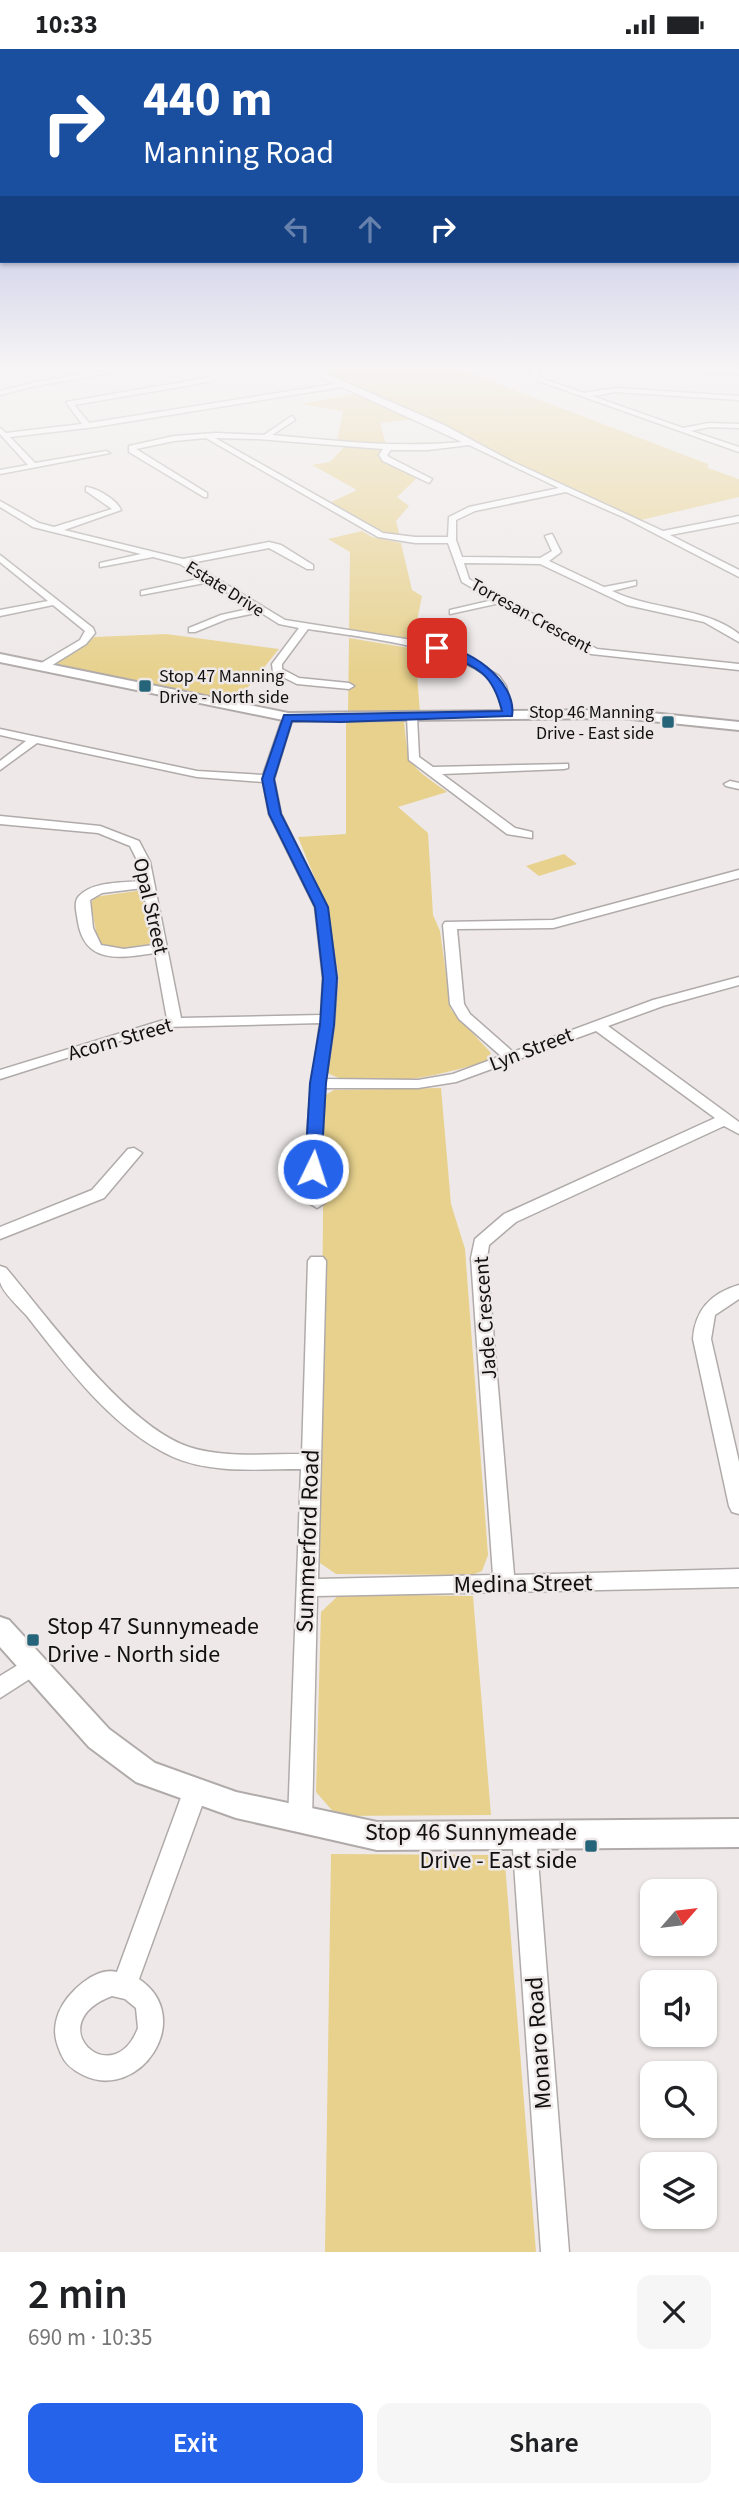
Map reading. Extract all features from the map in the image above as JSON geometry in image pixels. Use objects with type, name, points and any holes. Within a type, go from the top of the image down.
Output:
[{"type":"street","points":[[0,472],[18,469]]},
{"type":"street","points":[[161,469],[204,495]]},
{"type":"street","points":[[265,469],[381,535],[415,540],[452,540],[452,519],[464,512],[568,489]]},
{"type":"street","points":[[405,469],[429,481]]},
{"type":"street","points":[[525,469],[739,574]]},
{"type":"street","points":[[57,529],[117,510],[116,506],[89,489]]},
{"type":"street","name":"Estate Drive","points":[[0,503],[24,519],[183,562],[258,610],[282,622],[412,643],[458,655],[495,678],[501,686],[508,714]]},
{"type":"street","points":[[663,535],[739,519]]},
{"type":"street","points":[[542,561],[557,552],[549,536]]},
{"type":"street","name":"Torresan Crescent","points":[[452,540],[465,580],[595,652],[737,667]]},
{"type":"street","points":[[183,562],[269,545],[278,547],[310,567]]},
{"type":"street","points":[[103,565],[157,553]]},
{"type":"street","points":[[0,558],[90,633],[83,642],[42,667]]},
{"type":"street","points":[[459,560],[542,561],[630,603],[707,620],[727,629],[739,639]]},
{"type":"street","points":[[144,593],[212,579]]},
{"type":"street","points":[[604,590],[633,583]]},
{"type":"street","points":[[453,612],[499,601]]},
{"type":"street","points":[[0,613],[55,602]]},
{"type":"street","points":[[192,630],[224,617],[258,610]]},
{"type":"street","points":[[305,627],[277,664],[277,670],[297,681],[349,686]]},
{"type":"street","points":[[737,667],[739,653]]},
{"type":"street","points":[[0,659],[288,717],[622,714],[739,726]]},
{"type":"street","points":[[288,717],[268,779],[275,814],[321,907],[330,978],[318,1083],[313,1169],[317,1203]]},
{"type":"street","points":[[412,717],[414,758],[511,831],[528,835]]},
{"type":"street","points":[[0,732],[197,774],[268,779]]},
{"type":"street","points":[[0,767],[34,740]]},
{"type":"street","points":[[428,771],[564,766]]},
{"type":"street","name":"Opal Street","points":[[0,820],[100,830],[125,838],[140,851],[174,1022]]},
{"type":"street","points":[[510,1057],[464,1016],[457,1004],[450,925],[553,923],[739,874]]},
{"type":"street","points":[[148,884],[99,890],[84,898],[82,903],[89,939],[93,946],[107,952],[161,948]]},
{"type":"street","name":"Lyn Street","points":[[318,1083],[418,1084],[456,1078],[658,1003],[739,981]]},
{"type":"street","name":"Acorn Street","points":[[1,1072],[174,1022],[327,1019]]},
{"type":"street","points":[[597,1025],[733,1124]]},
{"type":"street","name":"Jade Crescent","points":[[504,1585],[479,1258],[481,1243],[510,1218],[733,1124]]},
{"type":"street","points":[[0,1233],[97,1194],[134,1153]]},
{"type":"street","name":"Summerford Road","points":[[300,1821],[317,1261]]},
{"type":"street","points":[[0,1272],[126,1418],[182,1452],[240,1460],[309,1462]]},
{"type":"street","points":[[739,1291],[712,1305],[702,1318],[702,1339],[739,1506]]},
{"type":"street","name":"Medina Street","points":[[306,1588],[739,1578]]},
{"type":"street","points":[[0,1628],[31,1666],[99,1738],[146,1773],[195,1792],[300,1821],[377,1836],[739,1833]]},
{"type":"street","points":[[0,1688],[31,1666]]},
{"type":"street","points":[[125,1984],[195,1792]]},
{"type":"street","name":"Monaro Road","points":[[524,1835],[555,2252]]},
{"type":"shaded area","points":[[319,469],[400,469],[417,478],[397,497],[409,506],[396,521],[400,537],[382,534],[329,503],[357,490]]},
{"type":"shaded area","points":[[522,469],[710,469],[739,479],[739,497],[641,520]]},
{"type":"shaded area","points":[[362,531],[372,537],[401,543],[412,590],[422,596],[413,641],[349,631],[350,552],[328,539]]},
{"type":"shaded area","points":[[166,634],[279,649],[236,702],[54,665],[94,637]]},
{"type":"shaded area","points":[[349,638],[415,649],[420,713],[348,715]]},
{"type":"shaded area","points":[[404,721],[407,748],[413,764],[447,792],[398,807],[428,833],[433,915],[440,931],[451,1010],[491,1053],[486,1061],[429,1076],[362,1082],[328,1073],[339,979],[327,908],[298,837],[346,834],[346,722]]},
{"type":"shaded area","points":[[564,854],[577,864],[539,876],[526,866]]},
{"type":"shaded area","points":[[143,890],[154,944],[118,948],[98,942],[91,904],[94,897]]},
{"type":"shaded area","points":[[441,1088],[451,1204],[465,1249],[488,1555],[482,1571],[472,1575],[336,1574],[320,1563],[324,1096],[334,1090]]},
{"type":"shaded area","points":[[340,1594],[473,1596],[491,1815],[337,1816],[316,1792],[321,1612]]},
{"type":"shaded area","points":[[331,1854],[492,1855],[505,1864],[536,2252],[325,2252]]},
{"type":"place","name":"Stop 47 Manning Drive - North side","points":[[145,686]]},
{"type":"place","name":"Stop 46 Manning Drive - East side","points":[[668,722]]},
{"type":"place","name":"Stop 47 Sunnymeade Drive - North side","points":[[33,1640]]},
{"type":"place","name":"Stop 46 Sunnymeade Drive - East side","points":[[591,1846]]},
{"type":"route","points":[[313,1169],[318,1083],[327,1025],[330,978],[321,907],[299,857],[275,814],[268,779],[288,717],[341,719],[508,714],[501,686],[495,678],[476,664],[437,648]]}]
